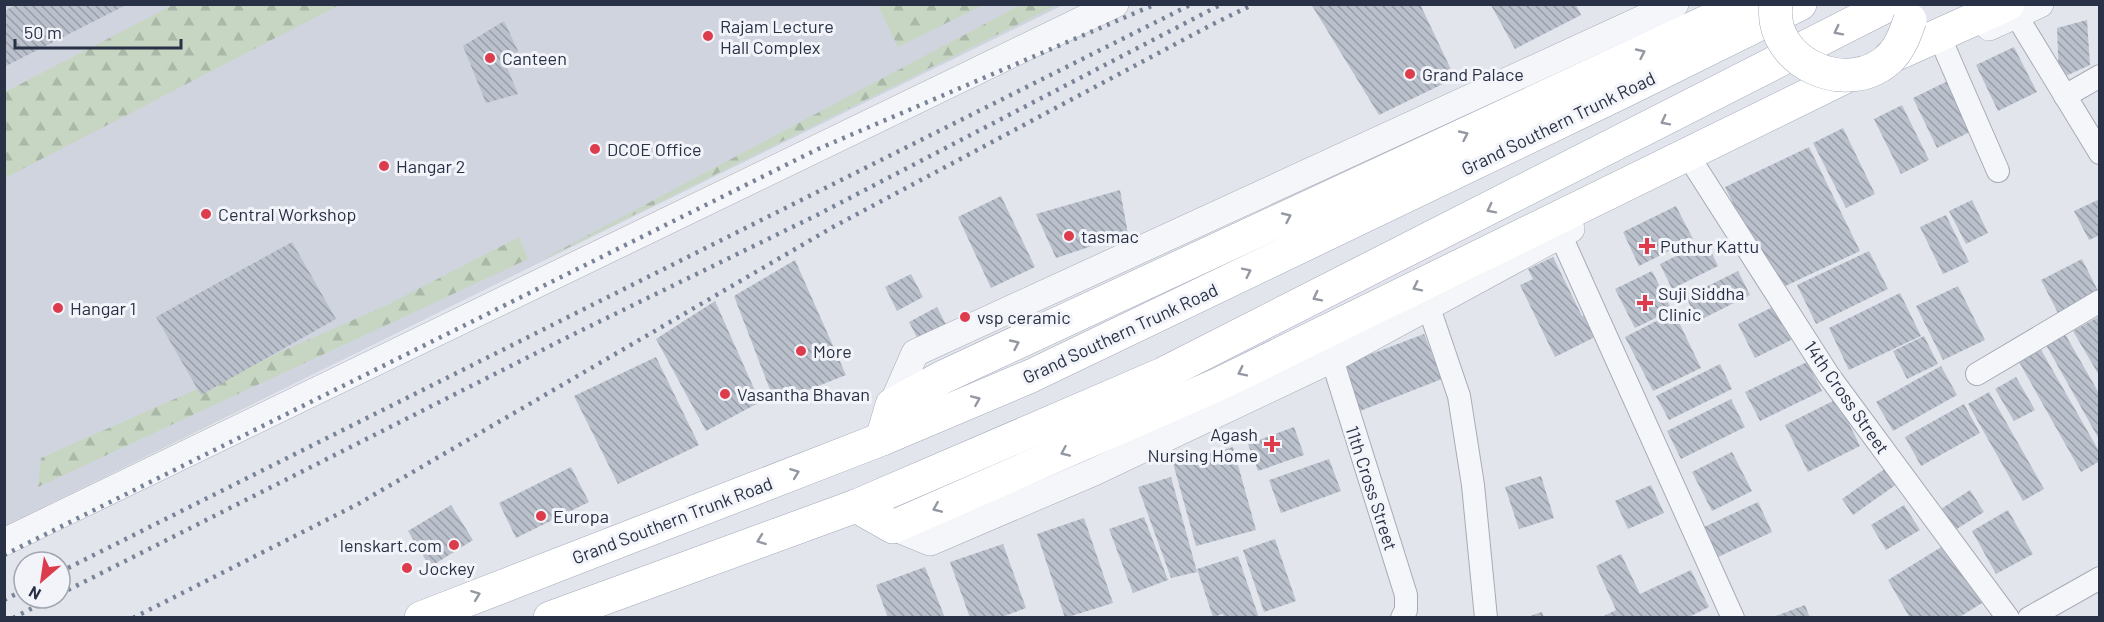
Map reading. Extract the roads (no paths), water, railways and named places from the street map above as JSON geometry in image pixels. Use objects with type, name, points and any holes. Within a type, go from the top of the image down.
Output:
[{"type":"main road","points":[[882,439],[892,405],[943,377],[1746,4]]},
{"type":"main road","points":[[1776,4],[1775,11],[1780,32],[1791,51],[1806,65],[1826,74],[1847,76]]},
{"type":"main road","name":"Grand Southern Trunk Road","points":[[422,618],[882,439],[1031,376],[1611,98],[1800,4]]},
{"type":"main road","points":[[549,618],[856,506],[1163,374],[1890,4]]},
{"type":"main road","points":[[856,506],[893,527],[1219,384],[1847,76],[1878,67],[1890,57],[1903,40],[1910,21],[1910,4]]},
{"type":"main road","points":[[1890,57],[2022,8]]},
{"type":"street","points":[[4,542],[1115,4]]},
{"type":"street","points":[[892,405],[915,353],[1675,4]]},
{"type":"street","points":[[893,527],[930,542],[1094,472],[1332,359],[1560,234],[1887,72],[1944,47],[2022,8],[2065,96],[2100,153]]},
{"type":"street","points":[[1944,47],[1998,171]]},
{"type":"street","points":[[2065,96],[2100,75]]},
{"type":"street","name":"14th Cross Street","points":[[1696,168],[1829,376],[2008,618]]},
{"type":"street","points":[[1560,234],[1733,618]]},
{"type":"street","points":[[1977,374],[2100,301]]},
{"type":"street","points":[[1428,305],[1459,396],[1473,485],[1486,618]]},
{"type":"street","name":"11th Cross Street","points":[[1332,359],[1406,594],[1406,610],[1402,618]]},
{"type":"street","points":[[2029,618],[2100,578]]},
{"type":"railway","points":[[4,555],[818,149],[1156,4]]},
{"type":"railway","points":[[72,566],[1192,4]]},
{"type":"railway","points":[[72,588],[570,336],[817,215],[1222,4]]},
{"type":"railway","points":[[133,618],[358,504],[833,227],[1254,4]]},
{"type":"railway","points":[[4,600],[12,596]]},
{"type":"railway","points":[[13,618],[29,610]]},
{"type":"place","name":"Rajam Lecture Hall Complex","points":[[708,36]]},
{"type":"place","name":"Canteen","points":[[490,58]]},
{"type":"place","name":"Grand Palace","points":[[1410,74]]},
{"type":"place","name":"DCOE Office","points":[[595,149]]},
{"type":"place","name":"Hangar 2","points":[[384,166]]},
{"type":"place","name":"Central Workshop","points":[[206,214]]},
{"type":"place","name":"tasmac","points":[[1069,236]]},
{"type":"place","name":"Puthur Kattu","points":[[1647,246]]},
{"type":"place","name":"Suji Siddha Clinic","points":[[1645,303]]},
{"type":"place","name":"Hangar 1","points":[[58,308]]},
{"type":"place","name":"vsp ceramic","points":[[965,317]]},
{"type":"place","name":"More","points":[[801,351]]},
{"type":"place","name":"Vasantha Bhavan","points":[[725,394]]},
{"type":"place","name":"Agash Nursing Home","points":[[1272,444]]},
{"type":"place","name":"Europa","points":[[541,516]]},
{"type":"place","name":"lenskart.com","points":[[454,545]]},
{"type":"place","name":"Jockey","points":[[407,568]]}]
